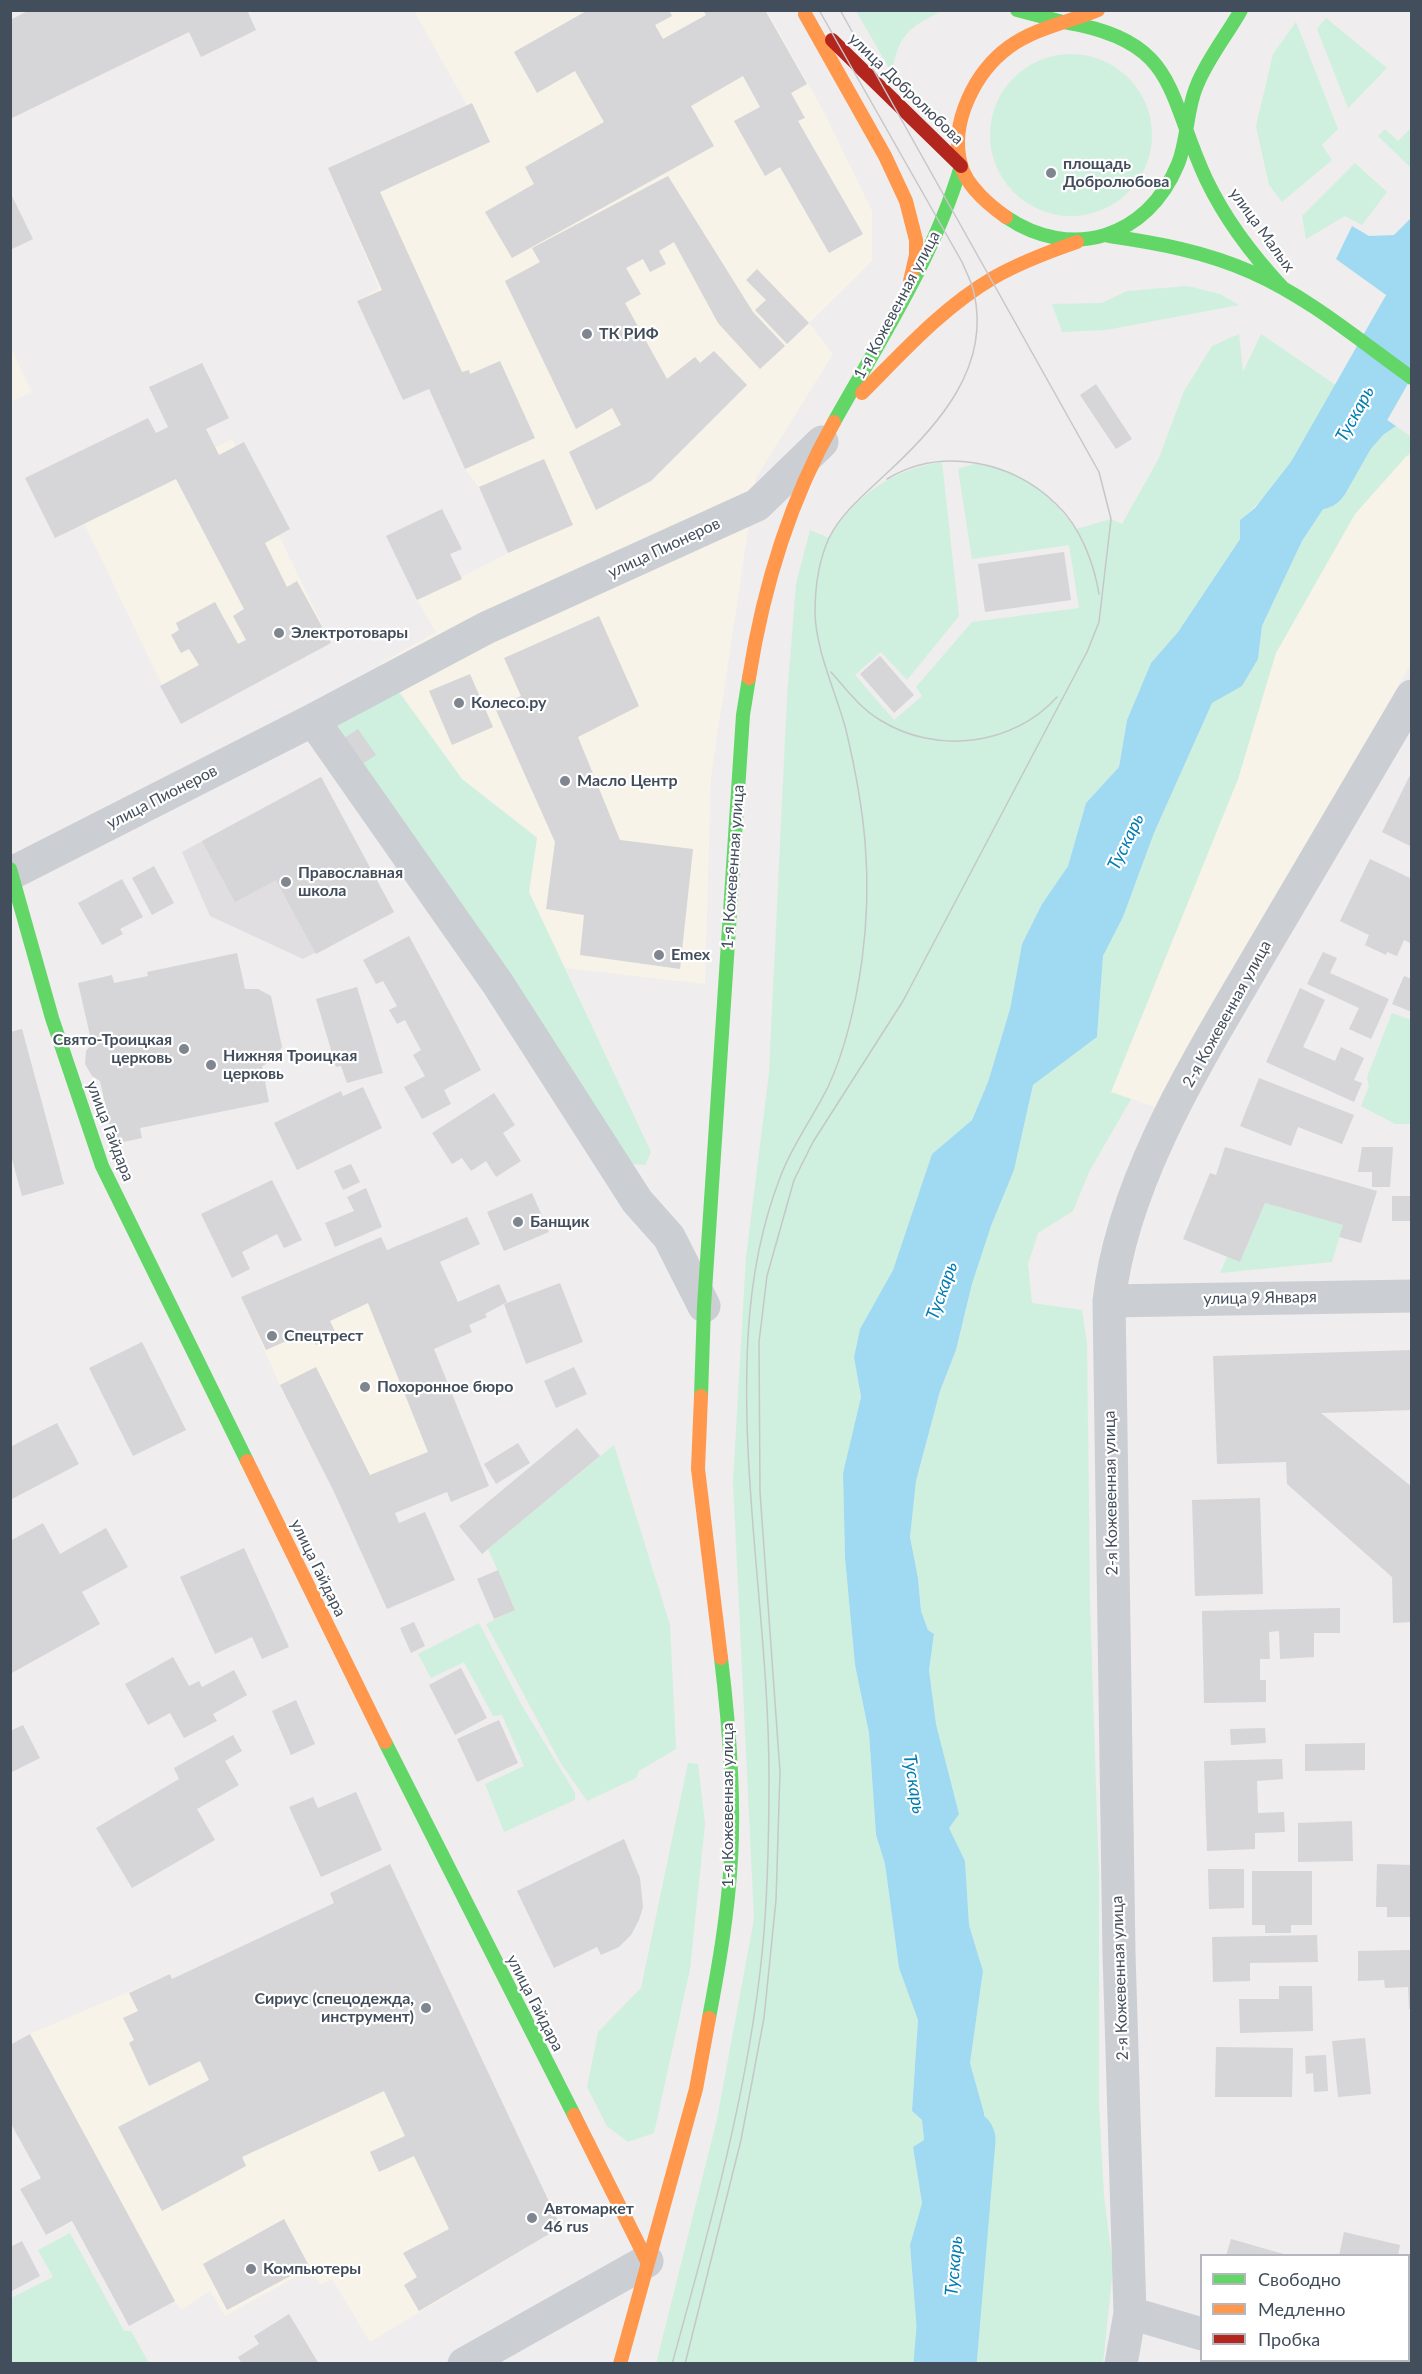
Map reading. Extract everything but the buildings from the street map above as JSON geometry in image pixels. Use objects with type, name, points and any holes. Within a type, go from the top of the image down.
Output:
[{"type":"main road","points":[[1017,10],[1097,28],[1135,44],[1163,74],[1173,90],[1186,123]]},
{"type":"main road","name":"1-я Кожевенная улица","points":[[620,2364],[696,2089],[722,1950],[731,1858],[729,1725],[698,1469],[704,1306],[743,715],[761,606],[784,528],[823,441],[908,287],[949,206],[961,166],[961,126],[970,92],[982,71],[999,54],[1024,37],[1098,10]]},
{"type":"main road","points":[[1080,241],[1109,236],[1126,228],[1139,218],[1162,192],[1176,170],[1197,84],[1241,10]]},
{"type":"main road","points":[[804,12],[885,156],[906,201],[916,240],[916,255],[908,287]]},
{"type":"main road","name":"улица Добролюбова","points":[[804,12],[961,166],[990,205],[1018,227],[1048,237],[1080,241]]},
{"type":"main road","name":"улица Малых","points":[[1186,123],[1192,146],[1209,183],[1243,237],[1283,288]]},
{"type":"main road","name":"улица Малых","points":[[1109,236],[1185,249],[1229,263],[1283,288]]},
{"type":"main road","name":"1-я Кожевенная улица","points":[[823,441],[850,406],[917,338],[951,308],[991,279],[1038,255],[1080,241]]},
{"type":"main road","points":[[1283,288],[1412,378]]},
{"type":"main road","name":"улица Гайдара","points":[[11,872],[52,1018],[102,1166],[363,1698],[647,2261]]},
{"type":"street","name":"улица Пионеров","points":[[11,872],[313,720],[486,628],[757,505],[823,441]]},
{"type":"street","name":"2-я Кожевенная улица","points":[[1122,2364],[1130,2313],[1119,1942],[1109,1300],[1119,1239],[1158,1142],[1206,1047],[1412,696]]},
{"type":"street","name":"1-я Кожевенная улица","points":[[313,720],[498,984],[637,1202],[669,1237],[704,1306]]},
{"type":"street","name":"улица 9 Января","points":[[1109,1300],[1412,1296]]},
{"type":"street","points":[[464,2364],[647,2261]]},
{"type":"street","points":[[1130,2313],[1200,2333]]},
{"type":"shaded area","points":[[414,11],[767,11],[824,112],[872,211],[872,261],[809,323],[833,354],[756,478],[711,777],[705,984],[565,968],[529,892],[537,837],[462,779],[380,664],[436,632],[417,600],[508,553],[479,487],[465,469],[429,389],[403,400],[357,301],[379,288],[328,168],[467,105]]},
{"type":"shaded area","points":[[11,349],[32,392],[10,402]]},
{"type":"shaded area","points":[[232,439],[331,643],[181,724],[80,515]]},
{"type":"shaded area","points":[[1406,456],[1411,457],[1411,663],[1163,1110],[1111,1092],[1238,779],[1276,653],[1355,514]]},
{"type":"shaded area","name":"Православная школа","points":[[321,777],[394,912],[303,959],[210,916],[182,852]]},
{"type":"shaded area","name":"Похоронное бюро","points":[[381,1237],[386,1250],[392,1248],[489,1486],[451,1502],[447,1492],[334,1492],[282,1390],[241,1297]]},
{"type":"shaded area","points":[[390,1864],[561,2227],[370,2342],[332,2279],[320,2285],[310,2269],[225,2316],[210,2291],[181,2310],[175,2301],[129,2326],[72,2222],[46,2235],[20,2189],[41,2177],[11,2122],[30,2034],[170,1974],[173,1979],[334,1903],[330,1893]]},
{"type":"green space","points":[[856,11],[942,11],[921,22],[907,34],[898,50],[892,73]]},
{"type":"green space","points":[[1326,18],[1387,68],[1348,108],[1317,29]]},
{"type":"green space","points":[[1296,22],[1338,129],[1322,145],[1332,160],[1282,202],[1269,185],[1256,126],[1273,54]]},
{"type":"green space","name":"площадь Добролюбова","points":[[1071,54],[1102,60],[1128,78],[1146,104],[1152,135],[1146,166],[1128,192],[1102,210],[1071,216],[1040,210],[1014,192],[996,166],[990,135],[996,104],[1014,78],[1040,60]]},
{"type":"green space","points":[[1411,128],[1411,168],[1378,136],[1385,129],[1398,141]]},
{"type":"green space","points":[[1355,163],[1387,192],[1362,225],[1345,216],[1306,239],[1302,216]]},
{"type":"green space","points":[[1188,286],[1220,294],[1239,305],[1106,330],[1062,332],[1052,304],[1102,303],[1127,291]]},
{"type":"green space","points":[[1239,334],[1243,372],[1261,334],[1343,390],[1337,406],[1340,422],[1313,443],[1240,520],[1240,539],[1178,632],[1151,663],[1127,720],[1119,767],[1086,803],[1068,866],[1042,904],[1022,944],[1010,1009],[988,1082],[972,1120],[932,1154],[893,1270],[860,1329],[854,1356],[861,1397],[843,1473],[845,1558],[855,1665],[869,1733],[876,1835],[885,1864],[899,1968],[918,2020],[912,2111],[922,2120],[924,2140],[913,2147],[922,2203],[910,2245],[918,2345],[915,2363],[656,2364],[717,2119],[754,1919],[733,1482],[746,1257],[769,1073],[787,698],[796,584],[810,530],[829,538],[851,509],[876,487],[907,471],[942,462],[959,616],[907,680],[881,652],[855,675],[894,720],[922,696],[916,687],[972,622],[1079,608],[1069,545],[972,559],[958,469],[978,464],[996,467],[1023,479],[1057,506],[1076,529],[1111,519],[1122,524],[1159,458],[1184,391],[1212,346]]},
{"type":"green space","points":[[1396,426],[1411,437],[1411,451],[1355,514],[1276,653],[1238,779],[1111,1092],[1131,1099],[1089,1172],[1073,1211],[1038,1233],[1028,1264],[1032,1303],[1082,1310],[1087,1343],[1090,1604],[1099,1879],[1099,2106],[1104,2196],[1113,2268],[1103,2363],[968,2363],[972,2328],[971,2307],[968,2297],[953,2279],[957,2225],[972,2213],[984,2113],[970,2063],[983,1971],[969,1925],[965,1861],[948,1828],[959,1814],[936,1724],[929,1670],[934,1634],[928,1630],[921,1611],[918,1578],[910,1537],[916,1481],[940,1391],[956,1350],[972,1284],[991,1226],[1014,1170],[1033,1085],[1097,1037],[1103,956],[1123,917],[1154,833],[1212,702],[1242,686],[1258,659],[1262,626],[1302,541],[1337,488],[1383,435]]},
{"type":"green space","points":[[398,691],[462,779],[537,838],[529,892],[651,1152],[645,1165],[632,1164],[330,724]]},
{"type":"green space","points":[[1392,1013],[1411,1020],[1411,1124],[1395,1124],[1361,1106],[1369,1086],[1367,1077]]},
{"type":"green space","points":[[1265,1203],[1343,1225],[1332,1262],[1220,1273],[1227,1257],[1240,1262]]},
{"type":"green space","points":[[614,1445],[670,1625],[676,1749],[639,1771],[636,1778],[587,1801],[560,1762],[486,1624],[515,1609],[488,1549]]},
{"type":"green space","points":[[479,1623],[521,1704],[575,1793],[575,1800],[504,1832],[485,1784],[524,1766],[502,1715],[493,1716],[464,1662],[431,1678],[418,1654]]},
{"type":"green space","points":[[688,1763],[698,1764],[705,1824],[690,1969],[654,2133],[628,2142],[607,2126],[587,2087],[598,2032],[641,1988]]},
{"type":"green space","points":[[70,2233],[124,2331],[131,2331],[149,2363],[11,2363],[11,2298],[53,2277],[38,2250]]},
{"type":"water","points":[[1411,218],[1411,313],[1336,259],[1352,226],[1369,236],[1394,235]]},
{"type":"water","points":[[1343,390],[1396,426],[1383,435],[1337,488],[1302,541],[1262,626],[1258,659],[1242,686],[1212,703],[1154,833],[1123,917],[1103,956],[1097,1037],[1033,1085],[1014,1170],[991,1226],[972,1284],[956,1350],[940,1391],[916,1481],[910,1537],[918,1578],[921,1611],[928,1630],[934,1634],[929,1670],[936,1724],[959,1814],[949,1828],[965,1861],[969,1925],[983,1971],[970,2063],[984,2113],[984,2186],[972,2213],[957,2225],[953,2279],[968,2298],[971,2308],[972,2328],[968,2363],[915,2363],[918,2345],[910,2245],[922,2203],[913,2147],[924,2140],[922,2120],[912,2111],[918,2020],[899,1968],[885,1864],[876,1835],[869,1733],[855,1665],[845,1558],[843,1473],[861,1397],[854,1357],[860,1329],[893,1270],[932,1154],[972,1120],[988,1082],[1010,1009],[1022,944],[1042,904],[1068,866],[1086,803],[1119,767],[1127,720],[1151,663],[1178,632],[1240,539],[1240,520],[1255,508],[1301,449],[1340,422],[1337,406]]},
{"type":"waterway","name":"Тускарь","points":[[1318,478],[1412,313]]},
{"type":"waterway","name":"Тускарь","points":[[945,2364],[964,2140]]},
{"type":"tram line","points":[[672,2364],[713,2212],[737,2109],[756,2006],[764,1932],[768,1866],[768,1723],[748,1447],[748,1337],[752,1296],[758,1254],[774,1194],[791,1152],[828,1087],[850,1025],[857,993],[865,930],[867,872],[862,816],[846,730],[827,672],[816,628],[818,575],[825,547],[834,529],[855,503],[925,435],[942,415],[956,393],[975,346],[977,320],[973,289],[962,262],[819,10]]},
{"type":"tram line","points":[[685,2364],[741,2140],[764,2018],[776,1900],[780,1772],[760,1492],[759,1342],[767,1276],[794,1180],[813,1142],[903,1001],[1087,652],[1099,622],[1111,519],[1099,472],[840,10]]},
{"type":"tram line","points":[[887,479],[908,469],[930,463],[953,461],[997,468],[1019,477],[1056,504],[1072,523],[1090,558],[1099,594]]},
{"type":"tram line","points":[[831,672],[860,704],[880,720],[902,731],[925,738],[949,741],[973,740],[996,735],[1019,726],[1057,697]]},
{"type":"traffic: fast","points":[[1017,10],[1063,22]]},
{"type":"traffic: fast","points":[[1006,217],[1031,230],[1056,238],[1081,239],[1105,235],[1127,225],[1147,210],[1164,190],[1178,164],[1184,145],[1193,95],[1201,75],[1241,10]]},
{"type":"traffic: fast","points":[[1064,22],[1101,31],[1129,42],[1149,57],[1163,75],[1174,97],[1206,179],[1222,208],[1250,250],[1283,288]]},
{"type":"traffic: fast","points":[[834,422],[921,265],[950,200],[961,166]]},
{"type":"traffic: fast","points":[[1109,236],[1182,249],[1251,272],[1314,307],[1412,378]]},
{"type":"traffic: fast","points":[[701,1396],[704,1306],[743,715],[749,678]]},
{"type":"traffic: fast","points":[[10,869],[52,1018],[102,1166],[247,1461]]},
{"type":"traffic: fast","points":[[709,2018],[720,1959],[730,1879],[732,1834],[730,1758],[721,1658]]},
{"type":"traffic: fast","points":[[385,1742],[574,2115]]},
{"type":"traffic: slow","points":[[1006,217],[973,187],[961,165],[958,149],[959,132],[968,99],[976,84],[997,57],[1019,40],[1098,10]]},
{"type":"traffic: slow","points":[[805,14],[885,156],[906,201],[916,240],[916,255],[910,281]]},
{"type":"traffic: slow","points":[[862,393],[924,331],[974,290],[1013,267],[1077,242]]},
{"type":"traffic: slow","points":[[749,678],[762,611],[780,546],[804,483],[834,422]]},
{"type":"traffic: slow","points":[[701,1396],[698,1469],[721,1658]]},
{"type":"traffic: slow","points":[[247,1461],[385,1742]]},
{"type":"traffic: slow","points":[[620,2364],[696,2089],[709,2018]]},
{"type":"traffic: slow","points":[[574,2115],[647,2261]]},
{"type":"traffic: jam","points":[[832,40],[961,166]]},
{"type":"place","name":"площадь Добролюбова","points":[[1051,173]]},
{"type":"place","name":"ТК РИФ","points":[[587,334]]},
{"type":"place","name":"Электротовары","points":[[279,633]]},
{"type":"place","name":"Колесо.ру","points":[[459,703]]},
{"type":"place","name":"Масло Центр","points":[[565,781]]},
{"type":"place","name":"Православная школа","points":[[286,882]]},
{"type":"place","name":"Emex","points":[[659,955]]},
{"type":"place","name":"Свято-Троицкая церковь","points":[[184,1049]]},
{"type":"place","name":"Нижняя Троицкая церковь","points":[[211,1065]]},
{"type":"place","name":"Банщик","points":[[518,1222]]},
{"type":"place","name":"Спецтрест","points":[[272,1336]]},
{"type":"place","name":"Похоронное бюро","points":[[365,1387]]},
{"type":"place","name":"Сириус (спецодежда, инструмент)","points":[[426,2008]]},
{"type":"place","name":"Автомаркет 46 rus","points":[[532,2218]]},
{"type":"place","name":"Компьютеры","points":[[251,2269]]}]
